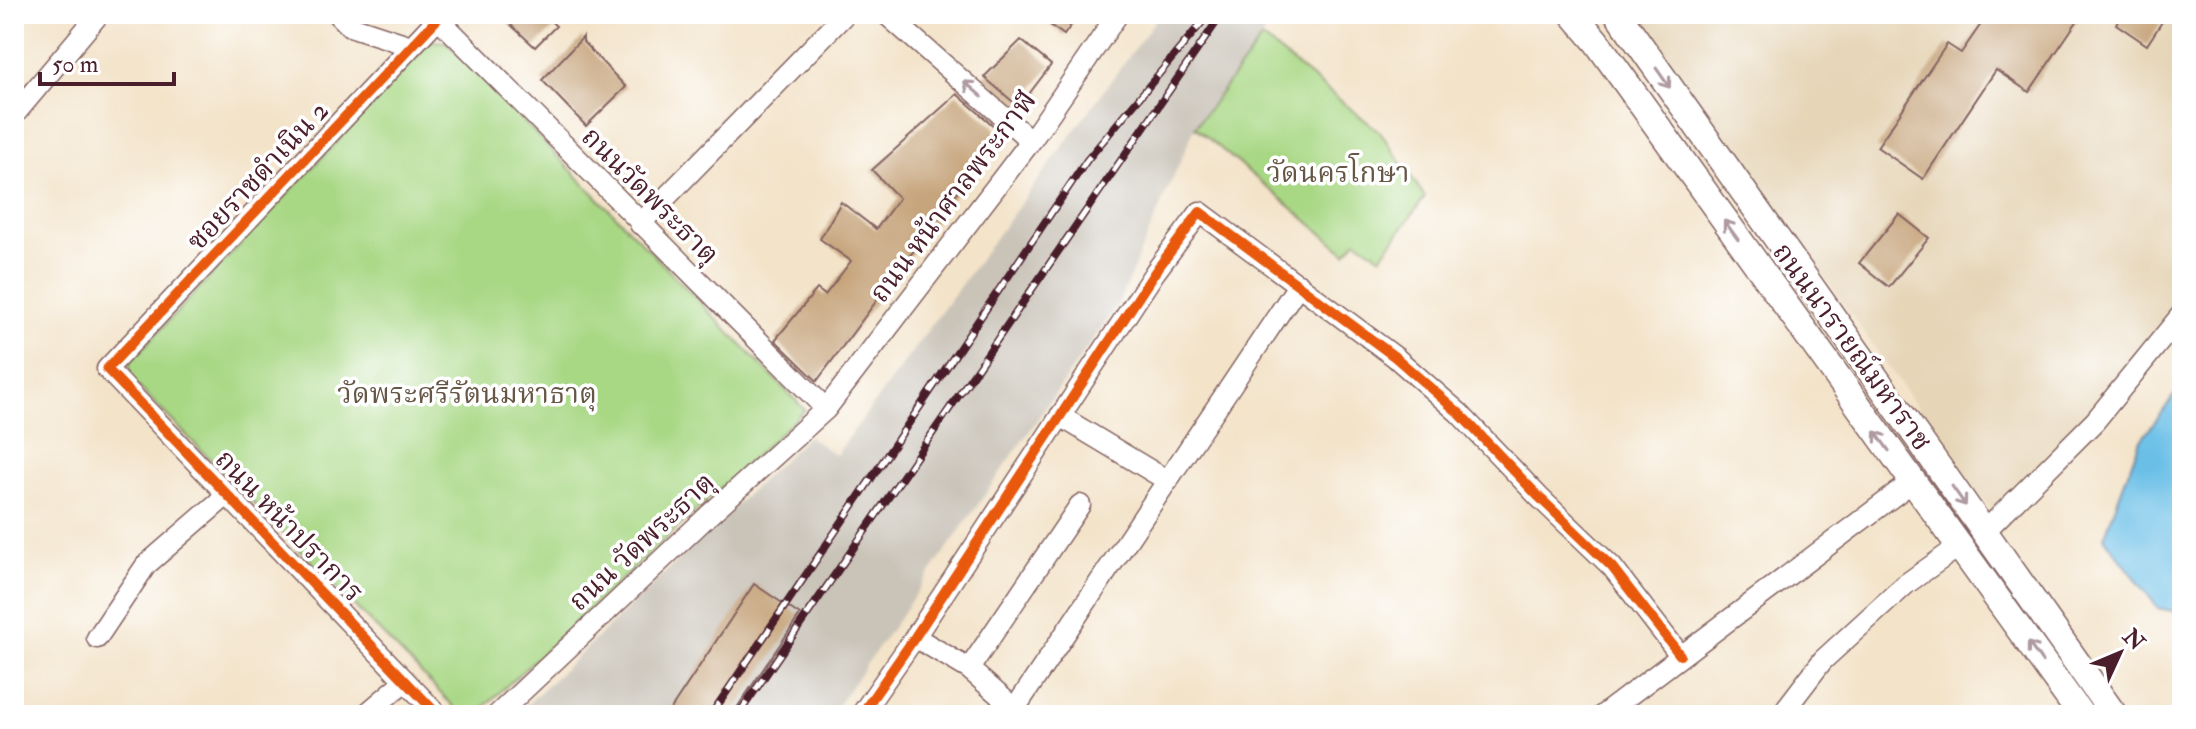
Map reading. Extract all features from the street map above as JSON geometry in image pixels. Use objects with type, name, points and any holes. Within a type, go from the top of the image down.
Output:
[{"type":"main road","name":"ถนนนารายณ์มหาราช","points":[[1573,14],[1605,54],[2081,715]]},
{"type":"main road","name":"ถนนนารายณ์มหาราช","points":[[1618,14],[2114,715]]},
{"type":"street","points":[[14,115],[99,14]]},
{"type":"street","points":[[338,14],[350,26],[411,46]]},
{"type":"street","points":[[640,224],[845,14]]},
{"type":"street","points":[[886,14],[1031,141]]},
{"type":"street","name":"ถนน หน้าศาลพระกาฬ","points":[[826,409],[1031,141],[1118,14]]},
{"type":"street","name":"ซอยราชดำเนิน 2","points":[[107,369],[440,16]]},
{"type":"street","name":"ถนนวัดพระธาตุ","points":[[440,16],[640,224],[826,409]]},
{"type":"street","points":[[861,715],[1155,272],[1200,212],[1395,357],[1459,413],[1539,497],[1612,567],[1680,655]]},
{"type":"street","points":[[915,637],[969,669],[1019,711],[1299,284]]},
{"type":"street","points":[[1984,532],[2095,421],[2182,314]]},
{"type":"street","name":"ถนน หน้าปราการ","points":[[107,369],[438,715]]},
{"type":"street","name":"ถนน วัดพระธาตุ","points":[[497,715],[826,409]]},
{"type":"street","points":[[1060,416],[1168,481]]},
{"type":"street","points":[[1603,715],[1912,482]]},
{"type":"street","points":[[97,638],[146,565],[228,494]]},
{"type":"street","points":[[969,669],[1080,505]]},
{"type":"street","points":[[1781,715],[1823,660],[1906,584],[1958,547]]},
{"type":"street","points":[[365,715],[405,681]]},
{"type":"shaded area","points":[[1160,14],[1275,14],[1262,38],[1195,127],[1118,304],[831,715],[516,715],[808,436],[836,455]]},
{"type":"shaded area","points":[[1637,14],[2182,14],[2182,309],[1994,515]]},
{"type":"green space","name":"วัดนครโกษา","points":[[1262,38],[1380,132],[1425,197],[1381,257],[1356,240],[1346,253],[1195,127]]},
{"type":"green space","name":"วัดพระศรีรัตนมหาธาตุ","points":[[431,41],[446,42],[805,410],[475,715],[462,715],[129,377],[130,362]]},
{"type":"water","points":[[2182,386],[2182,613],[2158,608],[2104,537],[2139,443]]},
{"type":"building","points":[[499,14],[543,14],[556,26],[535,47]]},
{"type":"building","points":[[1035,14],[1079,14],[1064,35]]},
{"type":"building","points":[[1988,14],[2082,14],[2029,92],[1996,70],[1923,179],[1877,147],[1947,44],[1961,53]]},
{"type":"building","points":[[2122,14],[2167,14],[2147,45],[2116,24]]},
{"type":"building","points":[[583,37],[583,42],[626,87],[586,126],[542,80]]},
{"type":"building","points":[[1021,40],[1051,65],[1019,107],[984,77]]},
{"type":"building","points":[[957,94],[995,127],[998,137],[817,381],[775,340],[817,289],[825,295],[851,261],[820,239],[841,202],[876,229],[899,198],[872,170]]},
{"type":"building","points":[[1899,214],[1929,238],[1889,287],[1859,263]]},
{"type":"building","points":[[754,584],[800,615],[732,715],[667,715]]},
{"type":"railway","points":[[711,715],[1087,160],[1209,14]]},
{"type":"railway","points":[[738,715],[1222,14]]},
{"type":"cycle path","points":[[438,715],[107,369],[442,14]]},
{"type":"cycle path","points":[[861,715],[1155,272],[1200,212],[1395,357],[1459,413],[1539,497],[1612,567],[1680,655]]}]
